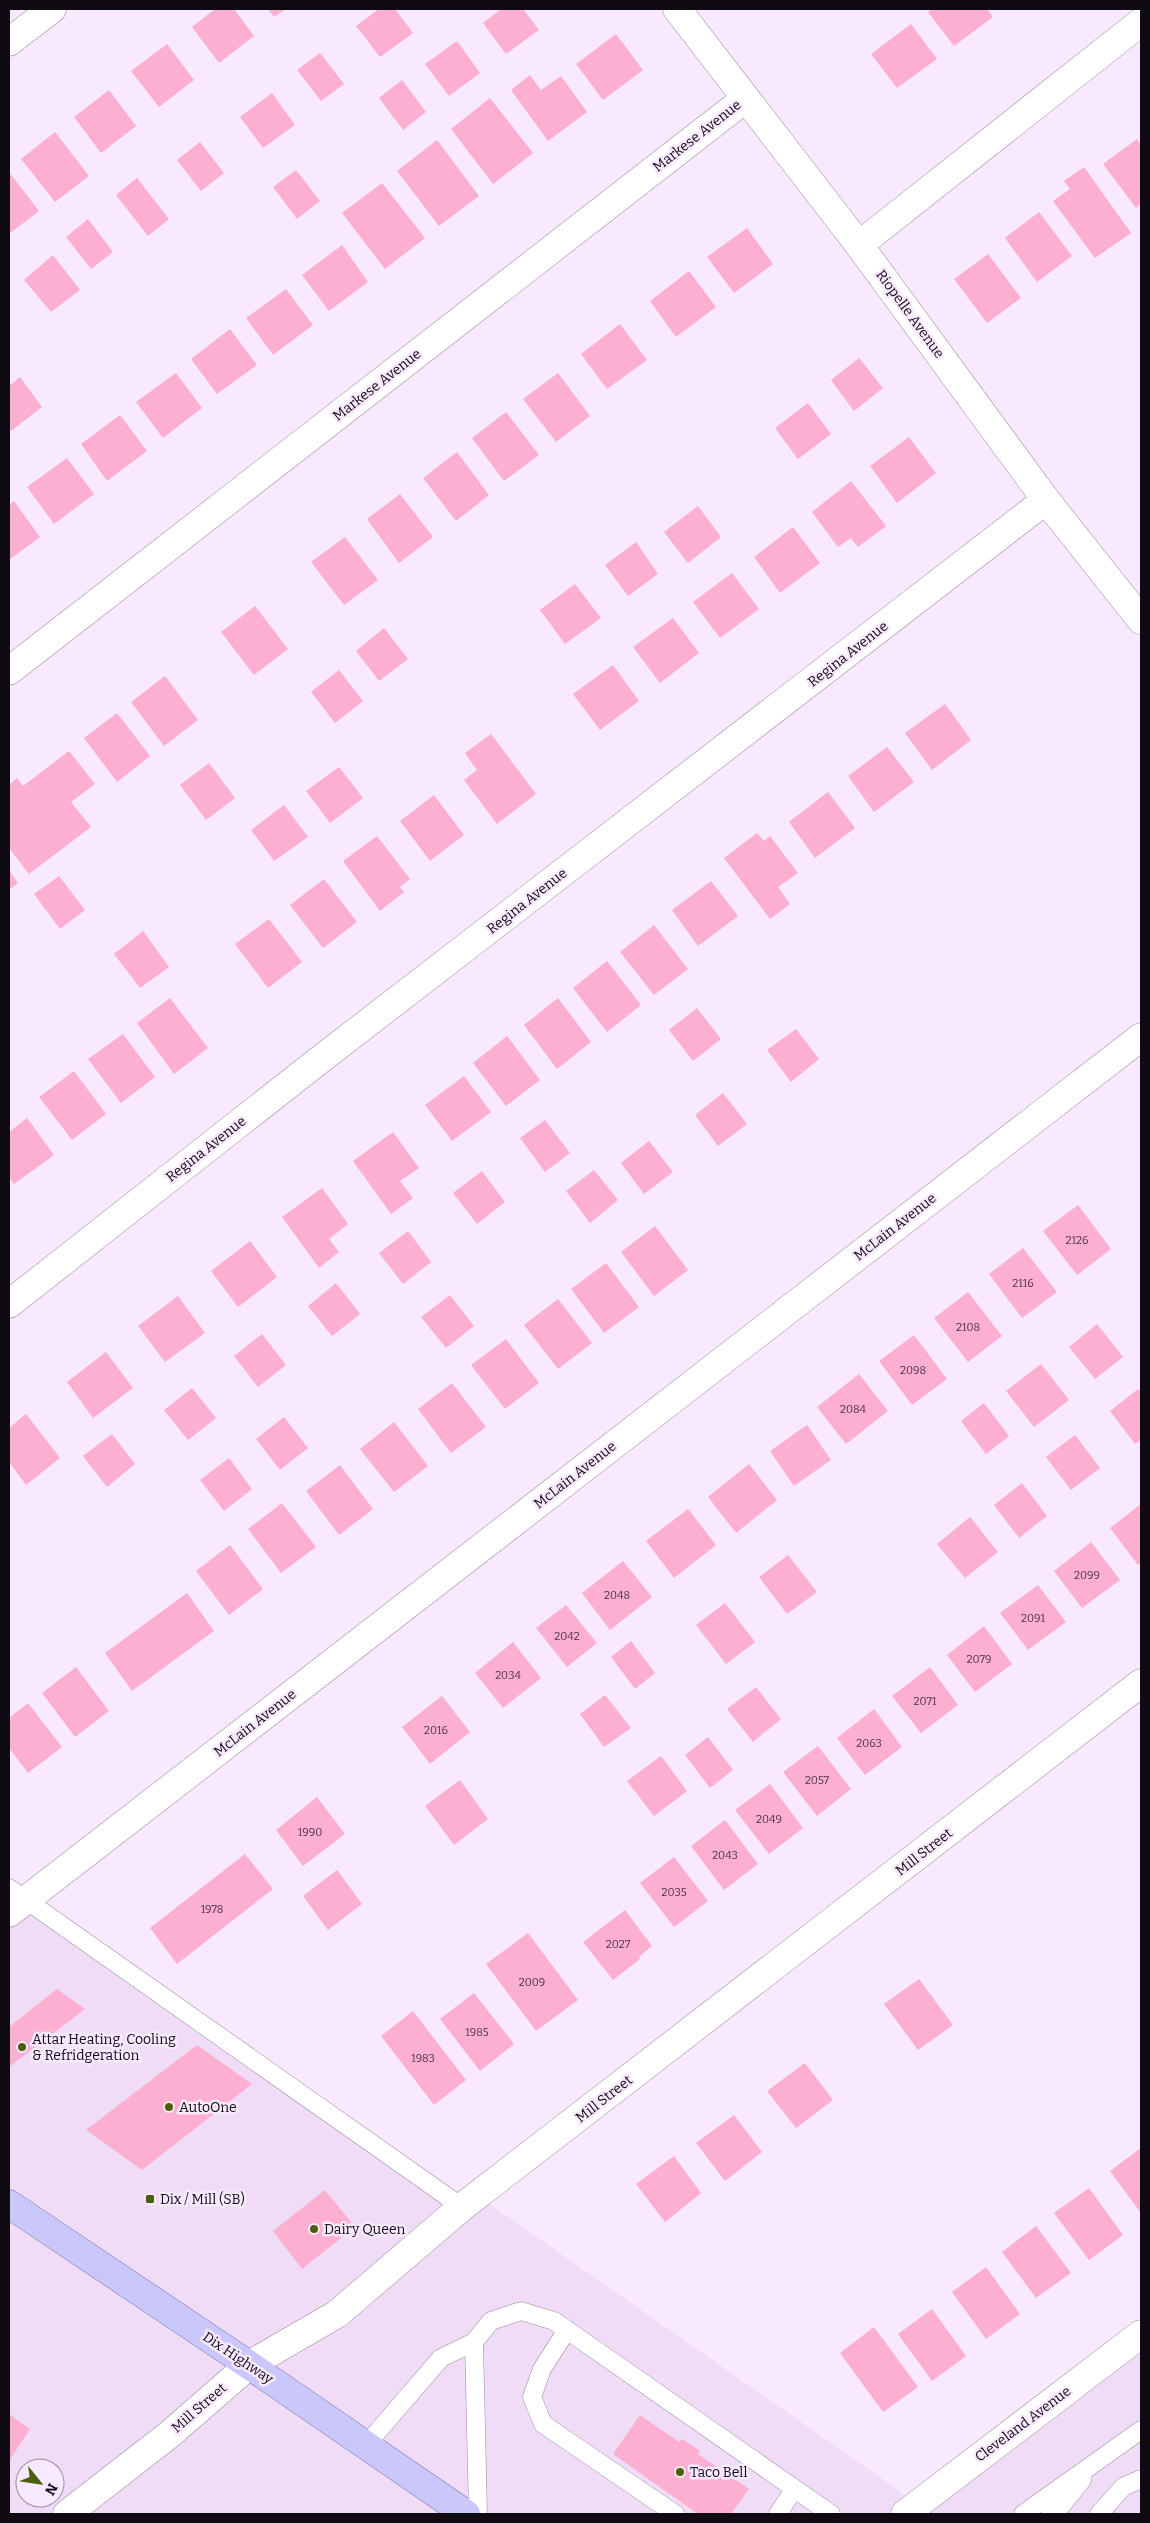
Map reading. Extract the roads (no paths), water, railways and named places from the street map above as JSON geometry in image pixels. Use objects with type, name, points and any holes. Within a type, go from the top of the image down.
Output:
[{"type":"main road","name":"Dix Highway","points":[[9,2204],[466,2514]]},
{"type":"street","points":[[9,42],[52,9]]},
{"type":"street","name":"Riopelle Avenue","points":[[677,9],[859,245],[1046,500],[1141,620]]},
{"type":"street","points":[[859,245],[1141,22]]},
{"type":"street","name":"Markese Avenue","points":[[9,671],[745,99]]},
{"type":"street","name":"Regina Avenue","points":[[9,1304],[325,1056],[1046,500]]},
{"type":"street","name":"McLain Avenue","points":[[15,1901],[1141,1037]]},
{"type":"street","name":"Mill Street","points":[[67,2514],[170,2434],[249,2365],[337,2314],[462,2207],[1141,1683]]},
{"type":"street","name":"Cleveland Avenue","points":[[905,2514],[1141,2334]]},
{"type":"lane","points":[[15,1901],[462,2207]]},
{"type":"lane","points":[[366,2445],[441,2358],[474,2342],[491,2321],[521,2311],[554,2321],[831,2514]]},
{"type":"lane","points":[[567,2330],[542,2369],[532,2397],[543,2424],[675,2514]]},
{"type":"lane","points":[[474,2342],[478,2514]]},
{"type":"lane","points":[[1023,2514],[1141,2430]]},
{"type":"lane","points":[[1050,2514],[1061,2506],[1094,2463]]},
{"type":"lane","points":[[1098,2514],[1123,2487],[1141,2478]]},
{"type":"lane","points":[[778,2514],[794,2489]]},
{"type":"place","name":"Attar Heating, Cooling & Refridgeration","points":[[22,2047]]},
{"type":"place","name":"AutoOne","points":[[169,2107]]},
{"type":"place","name":"Dix / Mill (SB)","points":[[150,2199]]},
{"type":"place","name":"Dairy Queen","points":[[314,2229]]},
{"type":"place","name":"Taco Bell","points":[[680,2472]]}]
